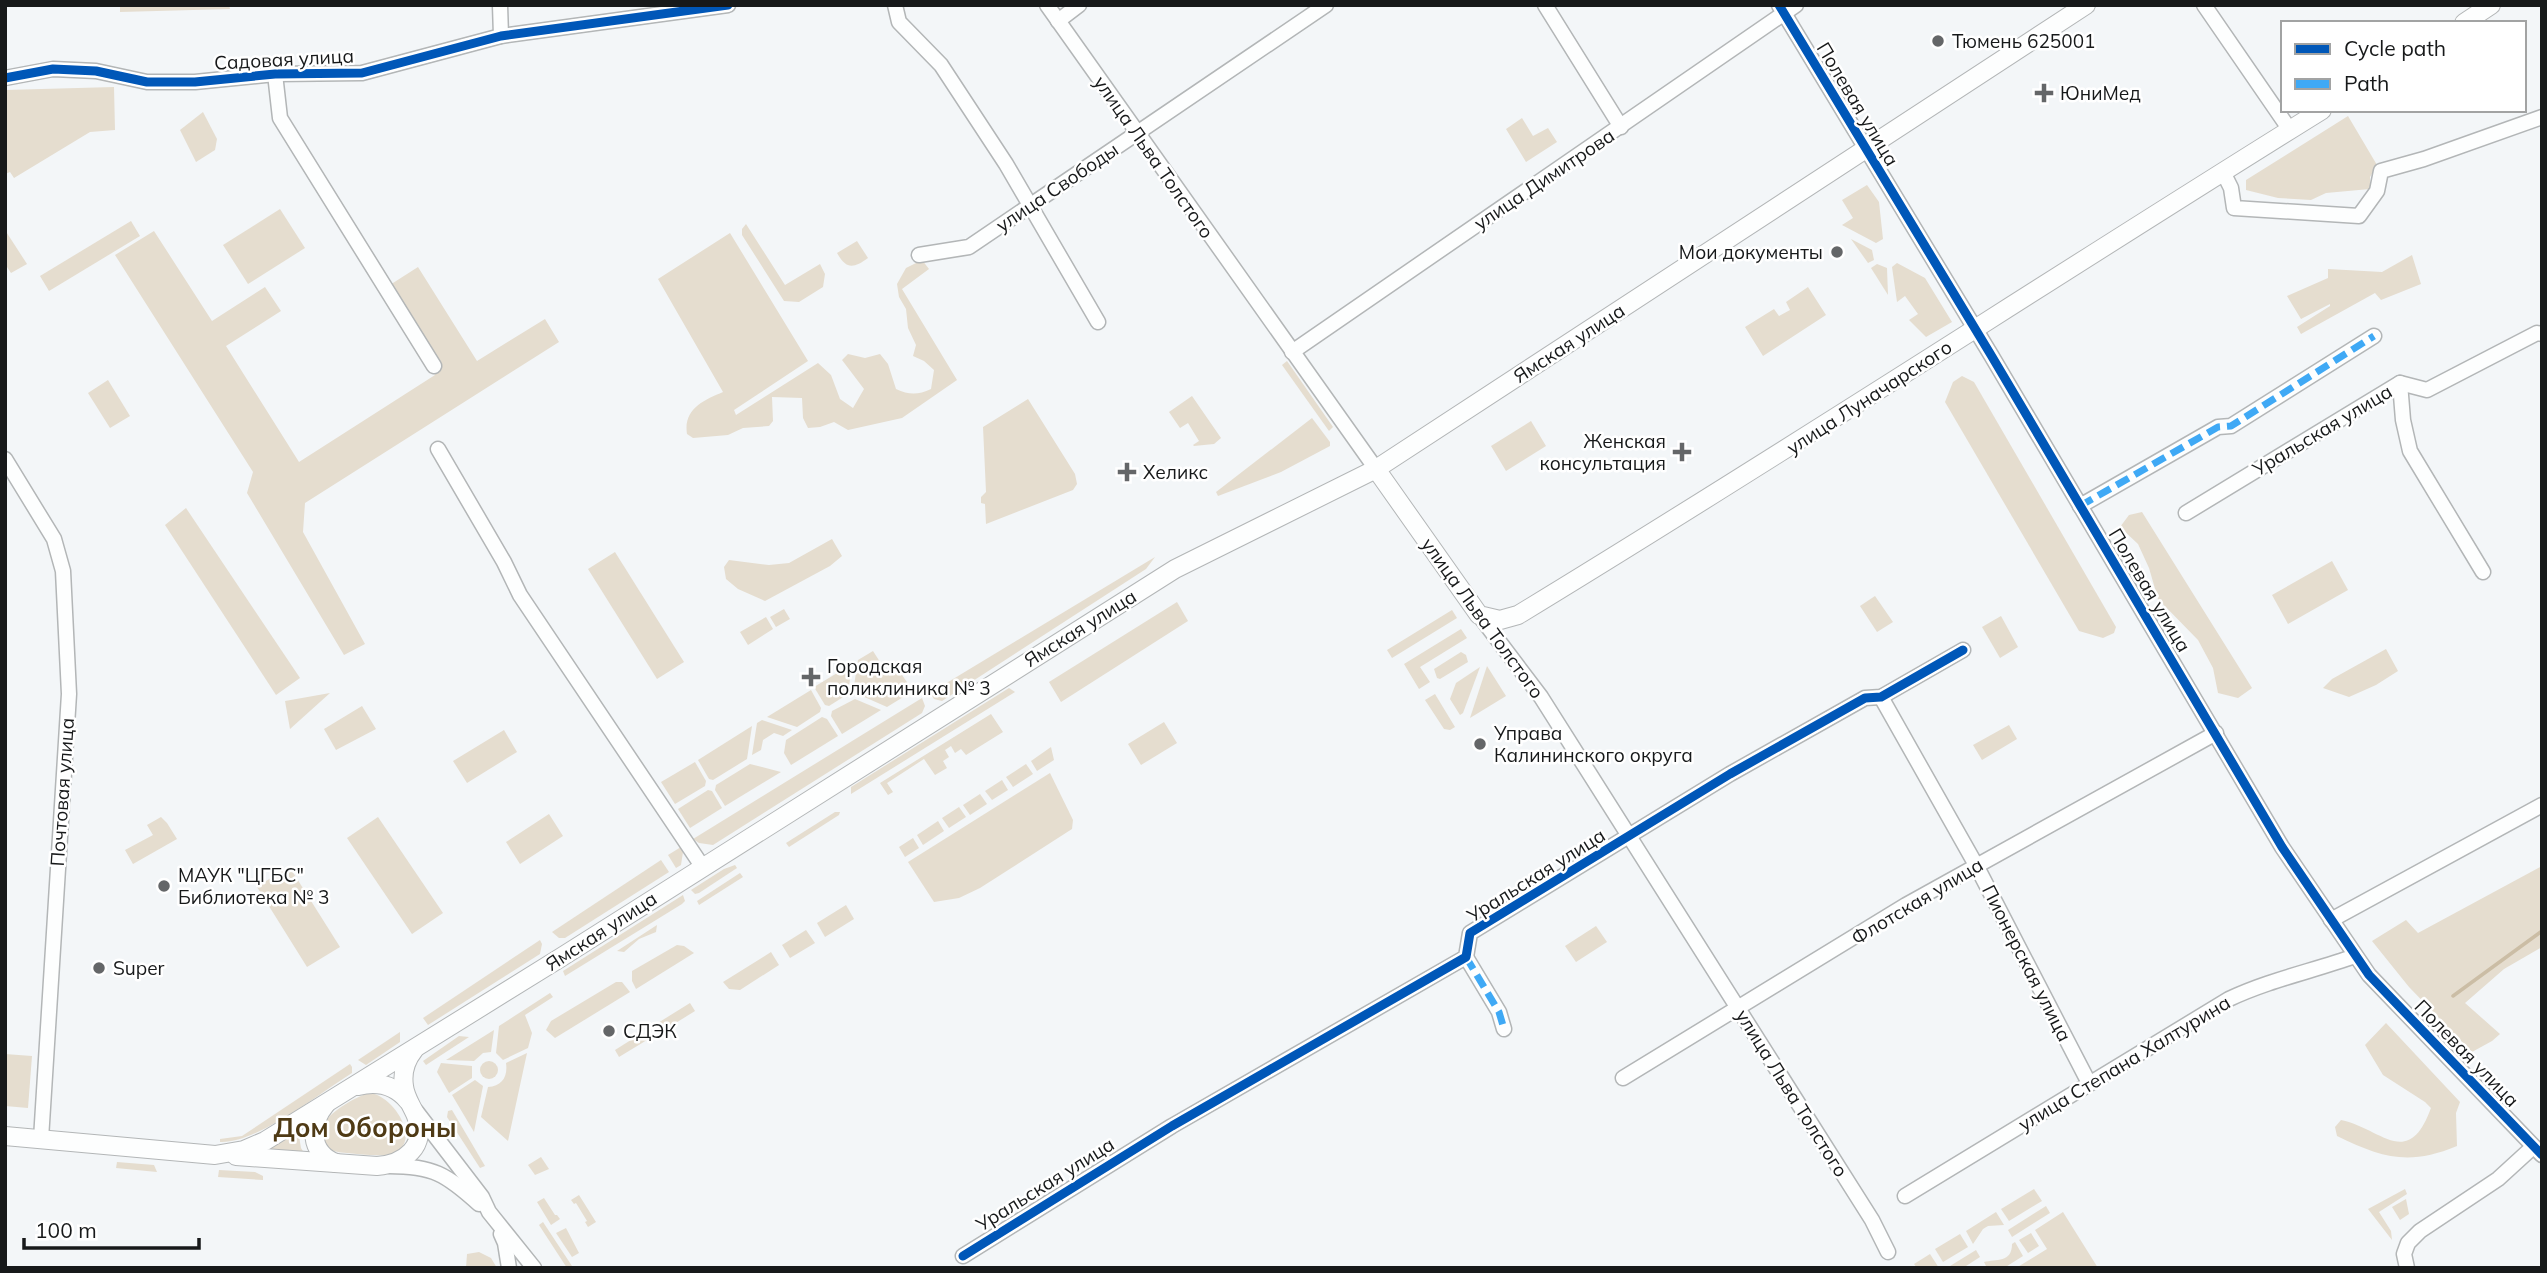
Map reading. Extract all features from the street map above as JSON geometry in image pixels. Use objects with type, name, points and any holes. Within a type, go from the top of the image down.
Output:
[{"type":"main road","name":"Ямская улица","points":[[5,1136],[215,1154],[244,1150],[265,1141],[1175,569],[1376,469],[2086,5]]},
{"type":"main road","points":[[2467,21],[2491,5]]},
{"type":"main road","name":"улица Луначарского","points":[[1479,615],[1500,620],[1518,615],[1780,454],[2319,112]]},
{"type":"main road","name":"улица Льва Толстого","points":[[1376,469],[1479,615]]},
{"type":"main road","points":[[215,1154],[377,1166],[405,1159],[417,1144],[419,1125],[405,1094],[403,1074],[416,1046]]},
{"type":"main road","points":[[352,1088],[374,1083],[384,1085],[394,1088],[411,1105]]},
{"type":"main road","points":[[331,1100],[317,1116],[314,1138],[317,1148],[324,1156],[333,1163],[343,1165]]},
{"type":"street","points":[[500,5],[501,36]]},
{"type":"street","name":"Садовая улица","points":[[5,78],[53,69],[96,71],[147,82],[195,82],[275,74],[362,73],[501,36],[729,5]]},
{"type":"street","points":[[895,5],[900,22],[941,65],[1030,205],[1098,322]]},
{"type":"street","name":"улица Льва Толстого","points":[[1046,5],[1376,469]]},
{"type":"street","points":[[1058,21],[1079,5]]},
{"type":"street","name":"улица Свободы","points":[[919,255],[969,247],[1326,5]]},
{"type":"street","points":[[1545,5],[1621,127]]},
{"type":"street","points":[[2204,5],[2290,130]]},
{"type":"street","name":"улица Димитрова","points":[[1292,352],[1621,127],[1786,8]]},
{"type":"street","name":"Полевая улица","points":[[1786,8],[1865,149],[2282,847],[2369,975],[2538,1151]]},
{"type":"street","points":[[275,74],[279,118],[434,366]]},
{"type":"street","points":[[2223,172],[2231,188],[2234,208],[2358,215],[2377,191],[2381,171],[2424,159],[2542,117]]},
{"type":"street","name":"Уральская улица","points":[[2186,513],[2400,383],[2427,390],[2539,334]]},
{"type":"street","points":[[2080,506],[2218,427],[2231,426],[2374,336]]},
{"type":"street","points":[[2400,383],[2403,420],[2410,451],[2483,572]]},
{"type":"street","points":[[438,449],[504,562],[520,595],[702,866]]},
{"type":"street","name":"Почтовая улица","points":[[5,459],[54,539],[63,570],[69,694],[41,1139]]},
{"type":"street","name":"улица Льва Толстого","points":[[1479,615],[1541,697],[1872,1220],[1888,1252]]},
{"type":"street","name":"Уральская улица","points":[[963,1256],[1172,1126],[1466,957],[1471,933],[1730,774],[1864,698],[1881,697],[1963,650]]},
{"type":"street","name":"Пионерская улица","points":[[1881,697],[1976,865],[2089,1083]]},
{"type":"street","name":"Флотская улица","points":[[1623,1078],[1906,905],[2216,733]]},
{"type":"street","points":[[2331,920],[2542,804]]},
{"type":"street","name":"улица Степана Халтурина","points":[[1905,1196],[2229,999],[2256,986],[2305,974],[2355,956]]},
{"type":"street","points":[[1466,957],[1499,1012],[1504,1030]]},
{"type":"street","points":[[411,1105],[482,1197],[505,1242],[509,1268]]},
{"type":"street","points":[[2407,1268],[2404,1254],[2408,1243],[2420,1231],[2538,1151]]},
{"type":"street","points":[[377,1166],[422,1167],[440,1173],[489,1212],[534,1268]]},
{"type":"shaded area","points":[[120,5],[229,5],[230,9],[120,12]]},
{"type":"shaded area","points":[[114,87],[115,130],[90,132],[14,178],[10,172],[5,174],[5,90]]},
{"type":"shaded area","points":[[203,112],[217,139],[215,150],[196,162],[180,130]]},
{"type":"shaded area","points":[[2348,116],[2377,165],[2370,177],[2370,189],[2326,193],[2311,200],[2278,198],[2246,190],[2246,180]]},
{"type":"shaded area","points":[[1522,118],[1533,136],[1548,128],[1557,142],[1526,162],[1506,129]]},
{"type":"shaded area","points":[[1867,185],[1879,202],[1883,239],[1876,243],[1842,225],[1853,218],[1842,200]]},
{"type":"shaded area","points":[[280,209],[305,248],[248,284],[223,245]]},
{"type":"shaded area","points":[[131,221],[140,236],[49,291],[40,276]]},
{"type":"shaded area","points":[[746,224],[785,285],[820,264],[825,274],[823,287],[799,302],[784,301],[742,235]]},
{"type":"shaded area","points":[[5,230],[27,264],[11,273],[5,264]]},
{"type":"shaded area","points":[[154,231],[212,321],[265,287],[281,311],[226,346],[299,462],[435,375],[382,290],[418,267],[477,361],[545,319],[559,342],[305,503],[303,532],[365,644],[344,655],[247,493],[253,472],[115,255]]},
{"type":"shaded area","points":[[730,233],[808,361],[734,410],[736,415],[818,363],[831,375],[840,399],[853,408],[864,389],[842,360],[848,354],[865,358],[880,354],[888,364],[896,389],[914,393],[931,389],[934,370],[913,356],[916,345],[908,328],[906,309],[899,297],[897,284],[906,268],[922,260],[929,269],[902,289],[957,380],[902,418],[848,430],[834,422],[808,428],[803,418],[802,398],[772,397],[773,421],[769,426],[743,428],[728,435],[693,438],[687,434],[688,418],[702,402],[723,392],[658,279]]},
{"type":"shaded area","points":[[1851,239],[1872,250],[1874,260],[1868,263]]},
{"type":"shaded area","points":[[857,241],[868,258],[858,264],[847,265],[837,253]]},
{"type":"shaded area","points":[[2412,255],[2421,284],[2381,300],[2375,293],[2301,334],[2297,327],[2330,304],[2301,319],[2287,296],[2328,278],[2328,269],[2382,272]]},
{"type":"shaded area","points":[[1897,263],[1925,278],[1952,322],[1926,337],[1909,320],[1918,314],[1905,296],[1897,302],[1892,267]]},
{"type":"shaded area","points":[[1877,264],[1887,268],[1888,295],[1871,268]]},
{"type":"shaded area","points":[[1808,287],[1826,315],[1763,356],[1745,327],[1774,309],[1779,316],[1790,310],[1786,302]]},
{"type":"shaded area","points":[[1287,361],[1333,427],[1329,431],[1282,365]]},
{"type":"shaded area","points":[[1962,376],[1974,382],[2116,627],[2114,633],[2103,638],[2079,631],[1945,402],[1953,382]]},
{"type":"shaded area","points":[[108,380],[130,416],[110,428],[88,393]]},
{"type":"shaded area","points":[[1192,396],[1221,438],[1214,444],[1194,446],[1199,441],[1188,423],[1180,428],[1169,412]]},
{"type":"shaded area","points":[[1028,399],[1075,474],[1077,484],[1073,490],[986,524],[985,504],[981,503],[981,497],[986,492],[983,427]]},
{"type":"shaded area","points":[[1312,418],[1330,442],[1330,446],[1281,472],[1218,496],[1216,492]]},
{"type":"shaded area","points":[[1531,421],[1546,446],[1506,471],[1491,446]]},
{"type":"shaded area","points":[[186,508],[300,678],[276,695],[165,525]]},
{"type":"shaded area","points":[[2142,512],[2252,688],[2238,698],[2218,693],[2213,668],[2198,640],[2158,599],[2149,568],[2138,544],[2120,527],[2129,515]]},
{"type":"shaded area","points":[[832,539],[842,556],[830,566],[765,601],[738,589],[726,579],[724,567],[729,560],[769,565],[789,563]]},
{"type":"shaded area","points":[[615,552],[684,662],[657,679],[588,569]]},
{"type":"shaded area","points":[[1155,557],[1146,569],[942,701],[934,699],[930,693]]},
{"type":"shaded area","points":[[2332,561],[2348,590],[2288,624],[2272,595]]},
{"type":"shaded area","points":[[1875,596],[1893,622],[1877,632],[1860,606]]},
{"type":"shaded area","points":[[1177,602],[1188,621],[1061,702],[1049,682]]},
{"type":"shaded area","points":[[784,609],[790,619],[776,627],[770,617]]},
{"type":"shaded area","points":[[1452,610],[1457,618],[1392,658],[1387,650]]},
{"type":"shaded area","points":[[2001,616],[2018,647],[2000,658],[1982,627]]},
{"type":"shaded area","points":[[766,617],[773,629],[748,645],[740,632]]},
{"type":"shaded area","points":[[1461,629],[1467,638],[1420,667],[1430,682],[1419,689],[1404,664]]},
{"type":"shaded area","points":[[2386,649],[2398,671],[2376,685],[2349,697],[2323,688],[2332,679]]},
{"type":"shaded area","points":[[873,651],[889,676],[900,672],[913,691],[887,707],[853,692],[858,660]]},
{"type":"shaded area","points":[[1461,652],[1466,655],[1468,662],[1440,679],[1437,678],[1434,669]]},
{"type":"shaded area","points":[[852,664],[848,694],[829,706],[825,705],[814,687]]},
{"type":"shaded area","points":[[1487,666],[1506,696],[1470,718]]},
{"type":"shaded area","points":[[1480,667],[1460,715],[1450,699],[1456,683]]},
{"type":"shaded area","points":[[1009,688],[1015,692],[851,794],[851,787]]},
{"type":"shaded area","points":[[811,690],[821,708],[820,712],[797,727],[767,717]]},
{"type":"shaded area","points":[[330,693],[290,729],[285,701]]},
{"type":"shaded area","points":[[1435,694],[1455,727],[1450,730],[1444,729],[1425,700]]},
{"type":"shaded area","points":[[922,698],[925,706],[922,713],[713,845],[699,843],[693,839]]},
{"type":"shaded area","points":[[855,699],[881,710],[842,734],[831,716],[832,711]]},
{"type":"shaded area","points":[[362,706],[376,729],[336,750],[324,729]]},
{"type":"shaded area","points":[[991,714],[1003,732],[966,755],[961,749],[955,753],[951,746],[945,750],[949,757],[943,761],[947,768],[935,775],[924,759],[887,783],[893,792],[888,795],[880,783]]},
{"type":"shaded area","points":[[822,717],[827,719],[838,736],[791,765],[784,753],[786,740]]},
{"type":"shaded area","points":[[762,720],[792,730],[783,736],[774,733],[763,740],[761,750],[752,755],[757,723]]},
{"type":"shaded area","points":[[1164,722],[1177,743],[1141,765],[1128,744]]},
{"type":"shaded area","points":[[2009,725],[2017,739],[1982,760],[1973,745]]},
{"type":"shaded area","points":[[752,726],[747,759],[713,780],[709,779],[698,760]]},
{"type":"shaded area","points":[[504,730],[517,752],[467,783],[453,761]]},
{"type":"shaded area","points":[[1051,747],[1054,760],[1037,771],[1031,761]]},
{"type":"shaded area","points":[[695,762],[706,781],[705,786],[675,804],[661,782]]},
{"type":"shaded area","points":[[750,764],[781,772],[725,806],[715,790],[716,785]]},
{"type":"shaded area","points":[[1026,764],[1033,774],[1013,787],[1006,777]]},
{"type":"shaded area","points":[[1050,773],[1073,820],[1072,829],[980,888],[959,898],[934,902],[908,862]]},
{"type":"shaded area","points":[[1002,780],[1008,790],[992,800],[985,791]]},
{"type":"shaded area","points":[[708,790],[712,791],[722,808],[690,828],[678,809]]},
{"type":"shaded area","points":[[980,794],[987,804],[970,815],[963,805]]},
{"type":"shaded area","points":[[959,807],[966,817],[949,828],[942,818]]},
{"type":"shaded area","points":[[835,812],[840,812],[839,815],[789,847],[786,843]]},
{"type":"shaded area","points":[[549,814],[563,836],[520,864],[506,842]]},
{"type":"shaded area","points":[[161,817],[177,839],[133,864],[125,850],[153,835],[147,825]]},
{"type":"shaded area","points":[[378,817],[443,913],[412,934],[347,838]]},
{"type":"shaded area","points":[[938,821],[944,831],[923,845],[917,835]]},
{"type":"shaded area","points":[[913,838],[919,848],[905,857],[899,847]]},
{"type":"shaded area","points":[[681,847],[681,865],[676,868],[668,855]]},
{"type":"shaded area","points":[[661,860],[669,872],[565,938],[559,938],[552,932]]},
{"type":"shaded area","points":[[735,865],[737,868],[699,893],[695,894],[691,890],[724,869]]},
{"type":"shaded area","points":[[289,866],[340,947],[307,967],[257,887]]},
{"type":"shaded area","points":[[2542,866],[2542,947],[2504,969],[2465,1003],[2500,1034],[2472,1052],[2409,987],[2372,941],[2406,920],[2418,933]]},
{"type":"shaded area","points":[[740,873],[743,877],[699,905],[697,901]]},
{"type":"shaded area","points":[[683,895],[685,901],[682,904],[565,976],[563,971]]},
{"type":"shaded area","points":[[846,905],[854,919],[825,937],[817,923]]},
{"type":"shaded area","points":[[657,925],[656,932],[639,939],[624,952],[617,951]]},
{"type":"shaded area","points":[[1596,926],[1607,942],[1576,962],[1565,946]]},
{"type":"shaded area","points":[[806,930],[815,943],[790,958],[782,945]]},
{"type":"shaded area","points":[[540,940],[540,954],[428,1025],[423,1018]]},
{"type":"shaded area","points":[[677,945],[694,953],[636,989],[632,981],[632,971]]},
{"type":"shaded area","points":[[771,952],[779,965],[740,990],[729,989],[723,982]]},
{"type":"shaded area","points":[[616,982],[622,982],[630,992],[555,1038],[546,1030],[551,1021]]},
{"type":"shaded area","points":[[550,993],[553,997],[525,1015],[532,1033],[528,1048],[503,1060],[496,1053],[499,1026]]},
{"type":"shaded area","points":[[690,1003],[695,1011],[658,1034],[653,1026]]},
{"type":"shaded area","points":[[2386,1023],[2460,1102],[2456,1113],[2457,1146],[2424,1156],[2396,1157],[2368,1150],[2337,1136],[2335,1127],[2341,1120],[2392,1141],[2403,1142],[2413,1138],[2431,1108],[2383,1075],[2365,1045]]},
{"type":"shaded area","points":[[494,1030],[491,1052],[483,1053],[474,1061],[446,1060]]},
{"type":"shaded area","points":[[400,1032],[400,1042],[366,1065],[358,1060]]},
{"type":"shaded area","points":[[642,1033],[647,1040],[619,1057],[615,1050]]},
{"type":"shaded area","points":[[459,1036],[469,1037],[426,1065],[423,1061]]},
{"type":"shaded area","points":[[527,1053],[508,1141],[481,1117],[488,1087],[503,1080],[506,1063]]},
{"type":"shaded area","points":[[5,1054],[32,1056],[28,1108],[5,1106]]},
{"type":"shaded area","points":[[489,1061],[495,1064],[498,1070],[495,1076],[489,1079],[483,1076],[480,1070],[483,1064]]},
{"type":"shaded area","points":[[441,1063],[472,1066],[472,1078],[449,1093],[437,1072]]},
{"type":"shaded area","points":[[350,1064],[352,1073],[288,1116],[251,1135],[220,1142],[220,1139],[242,1136]]},
{"type":"shaded area","points":[[475,1080],[483,1086],[474,1132],[452,1095]]},
{"type":"shaded area","points":[[369,1093],[378,1095],[387,1102],[402,1120],[405,1140],[401,1149],[391,1154],[375,1155],[342,1153],[330,1149],[323,1138],[322,1126],[338,1109]]},
{"type":"shaded area","points":[[452,1110],[485,1166],[480,1168],[447,1117],[448,1111]]},
{"type":"shaded area","points":[[298,1130],[301,1148],[306,1156],[255,1149]]},
{"type":"shaded area","points":[[541,1157],[549,1169],[535,1175],[528,1165]]},
{"type":"shaded area","points":[[117,1162],[154,1165],[157,1172],[116,1168]]},
{"type":"shaded area","points":[[219,1170],[255,1172],[263,1176],[263,1180],[218,1177]]},
{"type":"shaded area","points":[[2034,1189],[2042,1201],[2009,1221],[2001,1209]]},
{"type":"shaded area","points":[[2405,1189],[2407,1194],[2379,1212],[2391,1231],[2392,1240],[2368,1209]]},
{"type":"shaded area","points":[[579,1195],[596,1222],[588,1227],[576,1203],[571,1200]]},
{"type":"shaded area","points":[[544,1198],[560,1219],[551,1225],[537,1202]]},
{"type":"shaded area","points":[[2406,1199],[2409,1214],[2400,1220],[2392,1207]]},
{"type":"shaded area","points":[[2046,1206],[2050,1213],[2012,1237],[2008,1230]]},
{"type":"shaded area","points":[[1996,1212],[2004,1225],[1983,1229],[1973,1244],[1966,1231]]},
{"type":"shaded area","points":[[2063,1212],[2098,1268],[2016,1268],[2047,1249],[2035,1230]]},
{"type":"shaded area","points":[[543,1222],[572,1266],[567,1268],[539,1225]]},
{"type":"shaded area","points":[[566,1228],[579,1253],[572,1257],[556,1233]]},
{"type":"shaded area","points":[[2031,1233],[2039,1246],[2028,1253],[2019,1240]]},
{"type":"shaded area","points":[[1960,1234],[1968,1247],[1943,1262],[1935,1249]]},
{"type":"shaded area","points":[[2015,1242],[2023,1256],[2004,1268],[1987,1268],[1984,1262],[2006,1257]]},
{"type":"shaded area","points":[[1976,1250],[1980,1257],[1963,1268],[1951,1268],[1950,1266]]},
{"type":"shaded area","points":[[479,1252],[491,1258],[497,1268],[466,1268],[467,1254]]},
{"type":"shaded area","points":[[1930,1254],[1939,1268],[1917,1268],[1914,1264]]},
{"type":"waterway","points":[[2453,996],[2542,931]]},
{"type":"marked path","points":[[2080,506],[2218,427],[2231,426],[2374,336]]},
{"type":"marked path","points":[[1466,957],[1499,1012],[1504,1029]]},
{"type":"cycle path","points":[[5,78],[53,69],[96,71],[147,82],[195,82],[275,74],[362,73],[501,36],[728,5]]},
{"type":"cycle path","points":[[1779,5],[1991,355],[2282,847],[2369,975],[2542,1155]]},
{"type":"cycle path","points":[[963,1256],[1172,1126],[1466,957],[1470,933],[1730,774],[1865,698],[1881,697],[1963,650]]},
{"type":"place","name":"Тюмень 625001","points":[[1938,41]]},
{"type":"place","name":"ЮниМед","points":[[2044,93]]},
{"type":"place","name":"Мои документы","points":[[1837,252]]},
{"type":"place","name":"Женская консультация","points":[[1682,452]]},
{"type":"place","name":"Хеликс","points":[[1127,472]]},
{"type":"place","name":"Городская поликлиника № 3","points":[[811,677]]},
{"type":"place","name":"Управа Калининского округа","points":[[1480,744]]},
{"type":"place","name":"МАУК \"ЦГБС\" Библиотека № 3","points":[[164,886]]},
{"type":"place","name":"Super","points":[[99,968]]},
{"type":"place","name":"СДЭК","points":[[609,1031]]},
{"type":"district","name":"Дом Обороны","points":[[365,1127]]}]
